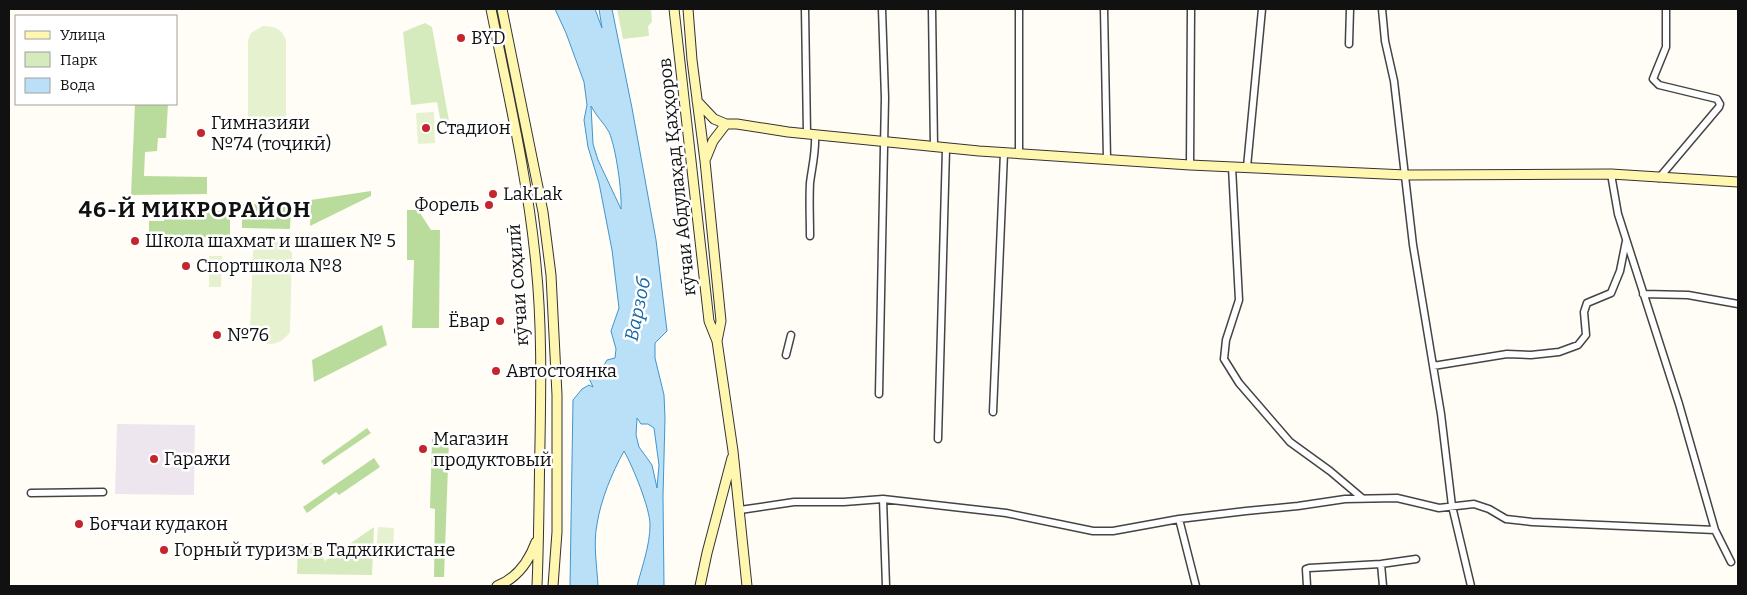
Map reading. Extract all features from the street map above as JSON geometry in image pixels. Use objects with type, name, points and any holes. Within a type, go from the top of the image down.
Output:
[{"type":"main road","name":"кӯчаи Соҳилӣ","points":[[491,9],[521,163],[536,266],[540,395],[540,532],[537,586]]},
{"type":"main road","points":[[502,9],[543,212],[551,275],[557,395],[557,532],[553,586]]},
{"type":"main road","name":"кӯчаи Абдулаҳад Қаҳҳоров","points":[[674,9],[709,321],[717,341],[733,451],[747,586]]},
{"type":"main road","name":"кӯчаи Абдулаҳад Қаҳҳоров","points":[[688,9],[721,321],[717,341]]},
{"type":"main road","points":[[697,101],[714,119],[726,124],[811,135],[1004,153],[1190,165],[1406,175],[1612,174],[1738,182]]},
{"type":"main road","points":[[705,161],[713,141],[726,124]]},
{"type":"main road","points":[[540,395],[548,390],[553,391],[557,395]]},
{"type":"main road","name":"кӯчаи Абдулаҳад Қаҳҳоров","points":[[700,586],[706,553],[733,451]]},
{"type":"main road","points":[[497,586],[516,575],[526,564],[531,557],[540,532]]},
{"type":"street","points":[[805,9],[811,135],[816,154],[812,168],[809,204],[810,236]]},
{"type":"street","points":[[879,394],[884,98],[882,9]]},
{"type":"street","points":[[932,9],[934,147]]},
{"type":"street","points":[[1019,9],[1019,154]]},
{"type":"street","points":[[1104,9],[1107,159]]},
{"type":"street","points":[[1190,165],[1191,9]]},
{"type":"street","points":[[1247,167],[1262,9]]},
{"type":"street","points":[[1349,44],[1350,9]]},
{"type":"street","points":[[1382,9],[1385,41],[1394,81],[1413,245],[1441,414],[1452,506],[1471,586]]},
{"type":"street","points":[[1659,178],[1720,104],[1717,99],[1659,85],[1653,79],[1666,47],[1666,9]]},
{"type":"street","points":[[938,439],[946,148]]},
{"type":"street","points":[[993,412],[1004,153]]},
{"type":"street","points":[[1232,167],[1239,300],[1226,340],[1224,359],[1239,383],[1290,442],[1330,471],[1362,498]]},
{"type":"street","points":[[1612,174],[1618,214],[1679,404],[1715,530],[1731,562]]},
{"type":"street","points":[[1433,366],[1507,354],[1531,355],[1559,352],[1578,345],[1586,335],[1584,312],[1587,303],[1611,293],[1620,271],[1626,240]]},
{"type":"street","points":[[1643,294],[1688,294],[1738,304]]},
{"type":"street","points":[[786,355],[791,335]]},
{"type":"street","points":[[31,493],[103,492]]},
{"type":"street","points":[[740,510],[794,502],[844,502],[883,499],[1006,513],[1094,531],[1112,531],[1179,520],[1345,499],[1397,498],[1439,508],[1474,504],[1489,509],[1506,519],[1524,521],[1715,530]]},
{"type":"street","points":[[883,499],[886,586]]},
{"type":"street","points":[[1179,520],[1196,586]]},
{"type":"street","points":[[1307,586],[1305,572],[1309,568],[1381,564],[1416,559]]},
{"type":"street","points":[[1381,564],[1383,586]]},
{"type":"shaded area","points":[[117,424],[195,425],[194,495],[115,494]]},
{"type":"green space","points":[[617,9],[651,9],[652,22],[648,26],[649,36],[623,39]]},
{"type":"green space","points":[[425,23],[432,27],[449,121],[441,123],[437,102],[411,105],[403,32]]},
{"type":"green space","points":[[263,26],[277,29],[286,40],[286,115],[283,122],[268,130],[257,127],[248,117],[248,40],[251,33]]},
{"type":"green space","points":[[135,105],[168,105],[166,138],[158,138],[157,151],[145,152],[144,176],[207,177],[207,194],[131,195]]},
{"type":"green space","name":"Стадион","points":[[434,112],[435,143],[418,144],[416,113]]},
{"type":"green space","points":[[371,191],[371,196],[310,226],[311,200]]},
{"type":"green space","points":[[242,204],[291,204],[290,229],[242,228]]},
{"type":"green space","points":[[407,210],[418,210],[431,230],[440,230],[439,328],[412,328],[414,260],[407,260]]},
{"type":"green space","points":[[230,211],[230,238],[149,236],[149,221],[164,221],[164,212]]},
{"type":"green space","points":[[269,239],[283,242],[292,253],[290,332],[281,341],[270,344],[259,341],[250,331],[253,251],[262,241]]},
{"type":"green space","points":[[209,256],[222,256],[221,287],[209,287]]},
{"type":"green space","points":[[382,325],[387,345],[314,382],[312,360]]},
{"type":"green space","points":[[367,428],[371,433],[324,465],[321,461]]},
{"type":"green space","points":[[432,439],[449,439],[444,577],[434,577],[435,509],[430,508]]},
{"type":"green space","points":[[374,458],[380,467],[339,495],[336,492],[307,513],[303,507]]},
{"type":"green space","points":[[374,527],[372,575],[297,574],[298,545],[312,543],[325,561]]},
{"type":"green space","points":[[378,527],[394,528],[393,557],[376,556]]},
{"type":"water","name":"Варзоб","points":[[555,9],[595,9],[602,28],[599,9],[612,9],[656,240],[667,331],[655,343],[655,358],[664,395],[665,418],[663,496],[664,586],[637,586],[647,548],[650,525],[644,498],[624,451],[608,486],[597,524],[595,547],[598,586],[570,586],[573,400],[582,389],[589,385],[593,387],[587,374],[601,370],[607,360],[615,358],[616,349],[611,331],[619,308],[612,250],[599,183],[588,147],[584,120],[587,105],[584,82]],"holes":[[[591,106],[612,139],[621,192],[621,209],[598,160],[593,144]],[[637,418],[641,424],[648,424],[654,428],[659,465],[657,488],[652,465],[639,447],[636,435]]]},
{"type":"place","name":"BYD","points":[[461,38]]},
{"type":"place","name":"Стадион","points":[[426,128]]},
{"type":"place","name":"Гимназияи №74 (тоҷикӣ)","points":[[201,133]]},
{"type":"place","name":"LakLak","points":[[493,194]]},
{"type":"place","name":"Форель","points":[[489,205]]},
{"type":"place","name":"Школа шахмат и шашек № 5","points":[[135,241]]},
{"type":"place","name":"Спортшкола №8","points":[[186,266]]},
{"type":"place","name":"Ёвар","points":[[500,321]]},
{"type":"place","name":"№76","points":[[217,335]]},
{"type":"place","name":"Автостоянка","points":[[496,371]]},
{"type":"place","name":"Магазин продуктовый","points":[[423,449]]},
{"type":"place","name":"Гаражи","points":[[154,459]]},
{"type":"place","name":"Боғчаи кудакон","points":[[79,524]]},
{"type":"place","name":"Горный туризм в Таджикистане","points":[[164,550]]},
{"type":"district","name":"46-Й МИКРОРАЙОН","points":[[195,209]]}]
